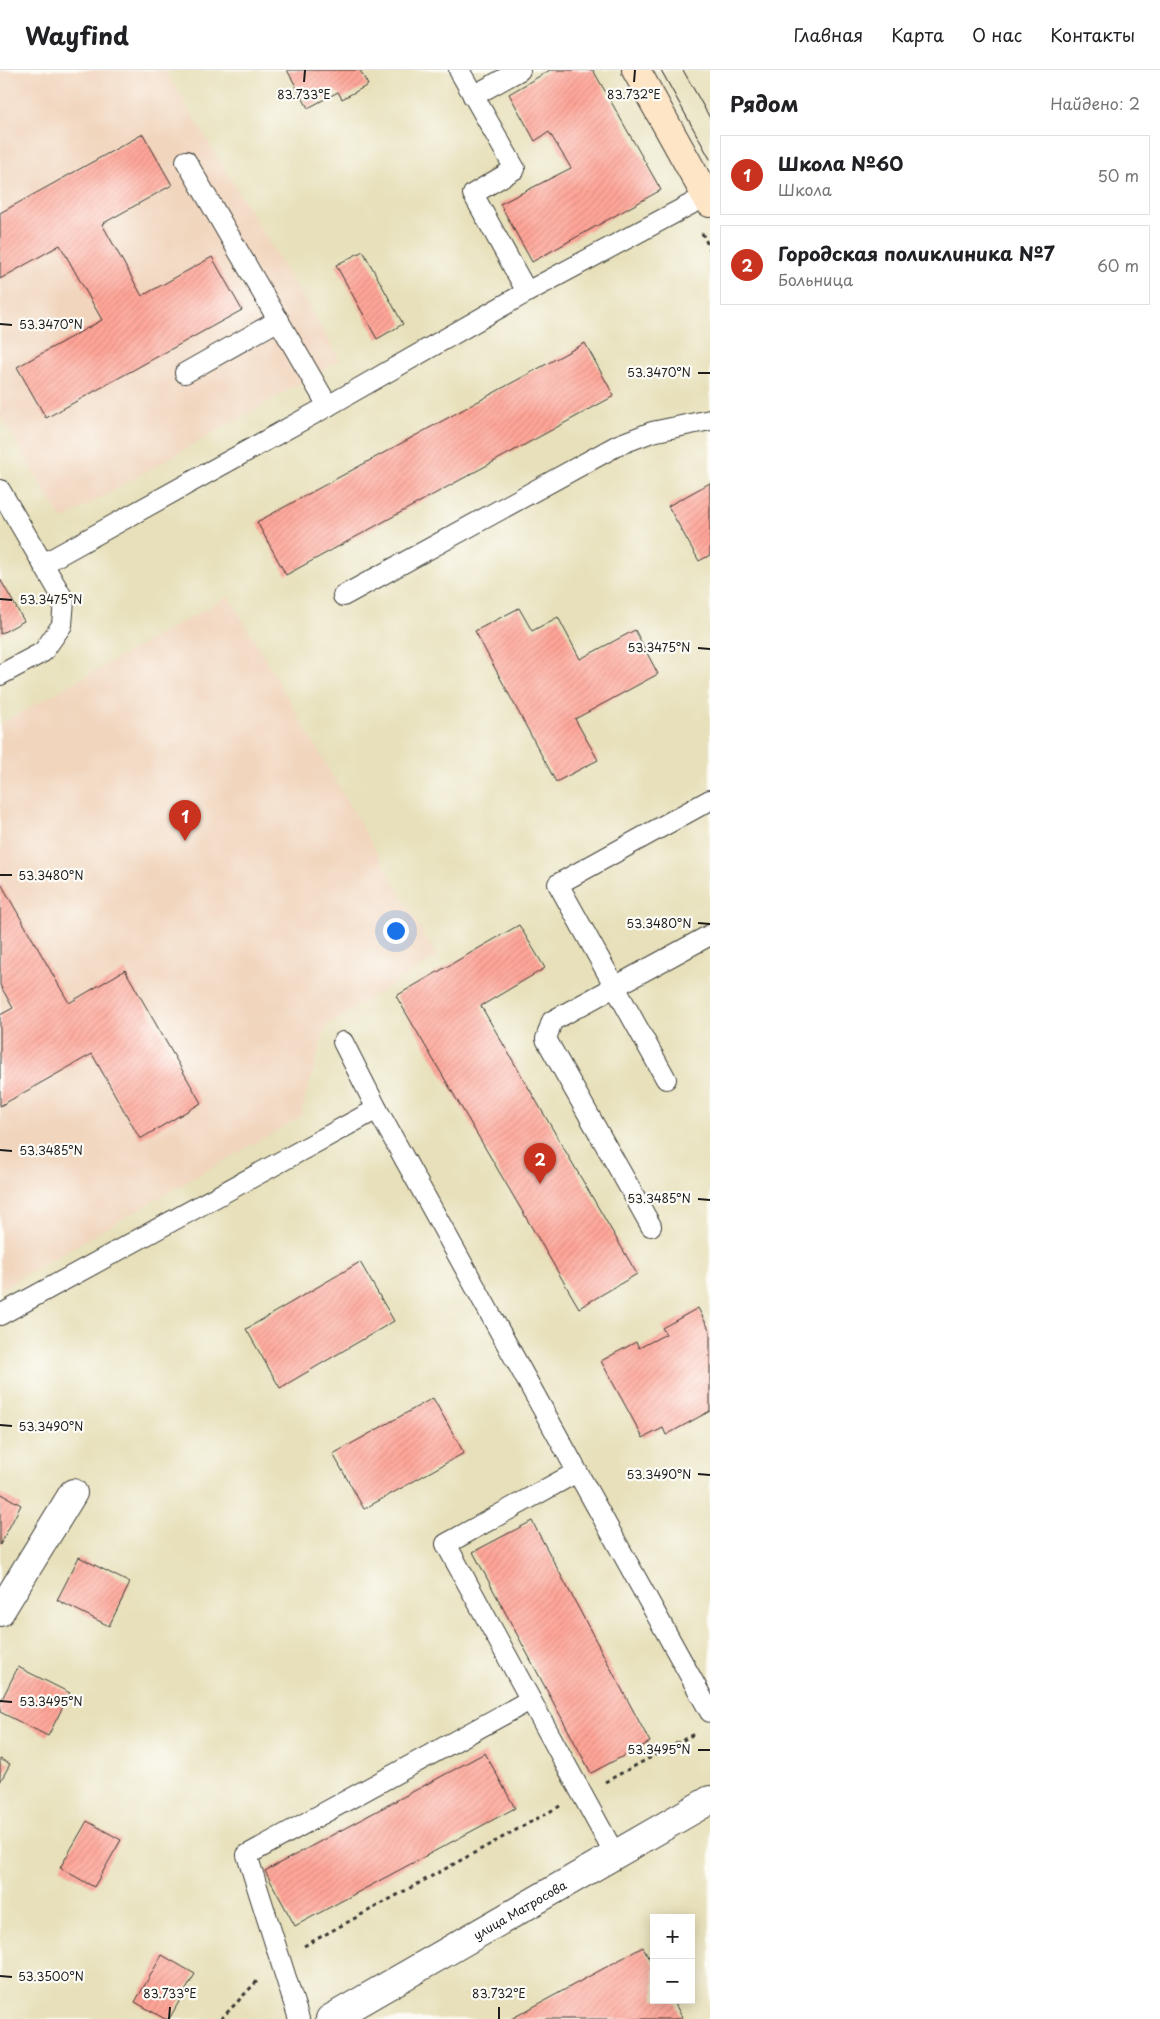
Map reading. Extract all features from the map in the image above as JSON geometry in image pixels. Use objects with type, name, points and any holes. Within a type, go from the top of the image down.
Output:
[{"type":"main road","points":[[636,70],[708,200]]},
{"type":"street","points":[[0,1612],[73,1493]]},
{"type":"street","name":"улица Матросова","points":[[333,2018],[710,1800]]},
{"type":"lane","points":[[459,70],[515,169],[473,194],[527,292]]},
{"type":"lane","points":[[473,96],[520,70]]},
{"type":"lane","points":[[186,161],[328,406]]},
{"type":"lane","points":[[43,564],[328,406],[527,292],[708,200]]},
{"type":"lane","points":[[185,372],[279,320]]},
{"type":"lane","points":[[343,596],[618,445],[652,432],[710,420]]},
{"type":"lane","points":[[0,490],[64,600],[62,625],[42,652],[0,675]]},
{"type":"lane","points":[[666,1079],[558,884],[710,800]]},
{"type":"lane","points":[[651,1226],[546,1040],[552,1021],[710,935]]},
{"type":"lane","points":[[342,1042],[377,1109],[710,1712]]},
{"type":"lane","points":[[0,1315],[377,1109]]},
{"type":"lane","points":[[577,1472],[446,1544],[615,1855]]},
{"type":"lane","points":[[299,2019],[247,1855],[530,1700]]},
{"type":"path","points":[[221,2019],[280,1959],[701,1730]]},
{"type":"shaded area","points":[[165,70],[340,360],[62,520],[0,415],[0,71]]},
{"type":"shaded area","points":[[229,596],[437,957],[326,1026],[300,1117],[0,1289],[0,724]]},
{"type":"building","points":[[287,70],[360,70],[368,85],[342,99],[338,92],[308,108]]},
{"type":"building","points":[[550,70],[593,70],[661,190],[532,262],[500,204],[571,168],[549,132],[535,141],[509,94]]},
{"type":"building","points":[[143,134],[172,185],[102,224],[142,296],[212,257],[242,310],[46,418],[17,367],[102,320],[60,245],[0,279],[0,213]]},
{"type":"building","points":[[363,251],[403,324],[377,339],[336,265]]},
{"type":"building","points":[[585,343],[614,396],[286,575],[257,522]]},
{"type":"building","points":[[710,483],[710,555],[699,561],[668,506]]},
{"type":"building","points":[[0,579],[24,621],[0,634]]},
{"type":"building","points":[[519,608],[532,631],[558,617],[580,659],[635,630],[658,674],[575,719],[598,760],[556,782],[475,631]]},
{"type":"building","points":[[0,882],[69,1003],[125,970],[201,1103],[140,1139],[92,1054],[0,1106],[0,1015],[13,1008],[0,985]]},
{"type":"building","points":[[519,925],[545,968],[481,1006],[637,1274],[579,1308],[396,996]]},
{"type":"building","points":[[360,1262],[394,1321],[280,1388],[246,1329]]},
{"type":"building","points":[[698,1308],[710,1331],[710,1411],[666,1435],[663,1428],[643,1438],[601,1361],[636,1342],[639,1348],[666,1334],[662,1328]]},
{"type":"building","points":[[433,1398],[464,1453],[364,1509],[333,1454]]},
{"type":"building","points":[[0,1493],[21,1505],[0,1545]]},
{"type":"building","points":[[532,1521],[650,1742],[591,1773],[473,1552]]},
{"type":"building","points":[[79,1557],[130,1583],[109,1626],[57,1600]]},
{"type":"building","points":[[18,1667],[70,1693],[48,1736],[0,1712],[0,1703]]},
{"type":"building","points":[[485,1753],[515,1808],[295,1926],[265,1871]]},
{"type":"building","points":[[0,1759],[10,1764],[0,1782]]},
{"type":"building","points":[[87,1821],[121,1840],[94,1887],[60,1868]]},
{"type":"building","points":[[643,1947],[650,1959],[650,2004],[675,2004],[682,2017],[679,2019],[511,2019]]},
{"type":"building","points":[[162,1955],[195,1974],[169,2019],[165,2019],[135,2002]]},
{"type":"tram line","points":[[661,70],[710,159]]},
{"type":"tram line","points":[[683,70],[710,118]]},
{"type":"place","name":"Школа №60","points":[[185,841]]},
{"type":"place","name":"Городская поликлиника №7","points":[[540,1184]]}]
